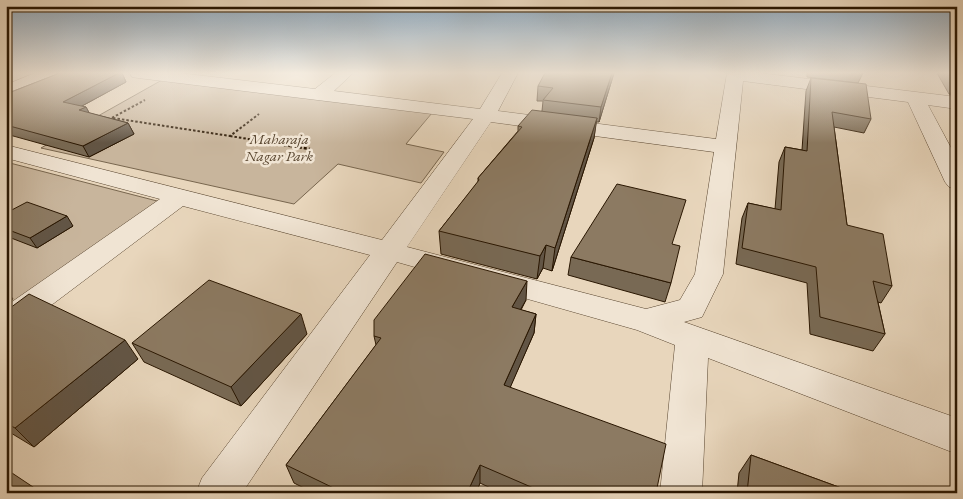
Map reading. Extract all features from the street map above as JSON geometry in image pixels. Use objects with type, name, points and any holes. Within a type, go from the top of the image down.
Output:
[{"type":"street","points":[[329,96],[725,147]]},
{"type":"street","points":[[217,493],[486,116],[497,96]]},
{"type":"street","points":[[646,321],[691,309],[709,274],[732,96]]},
{"type":"street","points":[[902,96],[957,103]]},
{"type":"street","points":[[915,98],[957,182]]},
{"type":"street","points":[[6,151],[389,250],[646,321],[957,436]]},
{"type":"street","points":[[6,323],[179,197]]},
{"type":"street","points":[[681,493],[692,338]]},
{"type":"path","points":[[104,123],[145,100]]},
{"type":"path","points":[[230,136],[264,111]]},
{"type":"path","points":[[112,118],[310,149]]},
{"type":"green space","name":"Maharaja Nagar Park","points":[[133,96],[295,96],[432,113],[406,144],[444,152],[421,183],[338,164],[294,204],[41,148]]},
{"type":"green space","points":[[6,162],[161,202],[6,310]]},
{"type":"building","points":[[6,96],[74,96],[63,102],[86,107],[79,110],[128,123],[83,146],[6,125]]},
{"type":"building","points":[[546,96],[604,96],[601,107],[543,100]]},
{"type":"building","points":[[810,96],[868,96],[871,119],[832,112],[847,225],[883,234],[892,286],[873,281],[885,334],[820,317],[816,267],[742,248],[748,203],[781,210],[785,147],[807,151]]},
{"type":"building","points":[[532,110],[597,118],[555,248],[546,245],[540,256],[439,231],[479,180],[478,178],[522,127],[518,126]]},
{"type":"building","points":[[617,184],[686,200],[672,244],[680,246],[671,283],[571,257]]},
{"type":"building","points":[[27,202],[67,216],[30,238],[6,229],[6,213]]},
{"type":"building","points":[[425,254],[527,281],[512,307],[536,314],[504,385],[666,444],[656,493],[545,493],[480,465],[467,493],[344,493],[286,465],[381,338],[374,336],[374,320]]},
{"type":"building","points":[[209,280],[301,314],[231,387],[132,343]]},
{"type":"building","points":[[29,294],[125,340],[15,428],[6,423],[6,311]]},
{"type":"building","points":[[751,455],[855,493],[747,493]]},
{"type":"building","points":[[6,469],[42,493],[6,493]]}]
